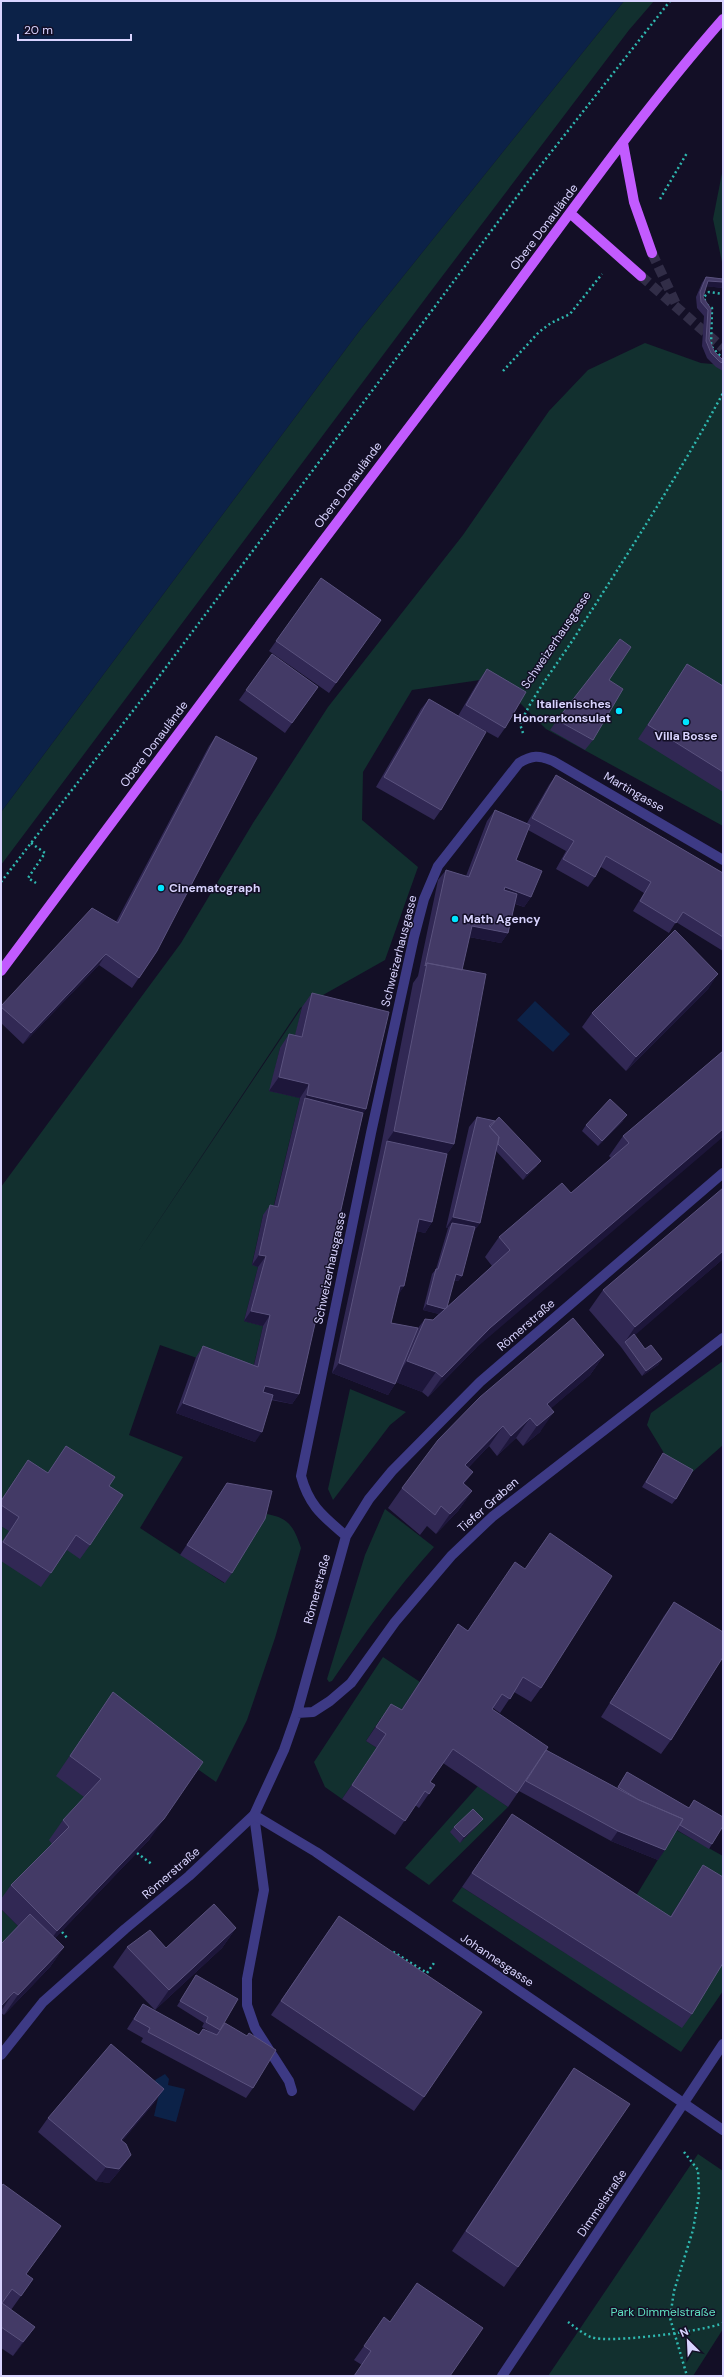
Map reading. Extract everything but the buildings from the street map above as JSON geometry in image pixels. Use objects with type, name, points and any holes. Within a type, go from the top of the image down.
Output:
[{"type":"main road","name":"Obere Donaulände","points":[[1,971],[320,544],[571,214],[623,143],[695,51],[723,20]]},
{"type":"main road","points":[[623,143],[634,202],[652,252]]},
{"type":"main road","points":[[571,214],[641,276]]},
{"type":"street","name":"Martingasse","points":[[530,756],[541,756],[553,760],[723,860]]},
{"type":"street","name":"Schweizerhausgasse","points":[[346,1536],[316,1510],[306,1492],[301,1476],[371,1133],[414,937],[424,899],[438,866],[519,763],[530,756]]},
{"type":"street","name":"Römerstraße","points":[[1,2055],[43,2002],[125,1929],[190,1876],[254,1815],[284,1750],[297,1713],[346,1536],[370,1500],[392,1471],[480,1382],[723,1173]]},
{"type":"street","name":"Tiefer Graben","points":[[297,1713],[313,1712],[330,1701],[352,1683],[395,1622],[452,1555],[492,1517],[521,1493],[723,1338]]},
{"type":"street","points":[[254,1815],[264,1890],[246,1979],[247,2005],[255,2028],[289,2081],[292,2091]]},
{"type":"street","name":"Johannesgasse","points":[[254,1815],[316,1852],[723,2130]]},
{"type":"street","name":"Dimmelstraße","points":[[502,2376],[723,2044]]},
{"type":"path","points":[[1,882],[149,690],[535,172],[670,1]]},
{"type":"path","points":[[723,294],[708,292],[704,297],[706,304],[712,308],[711,346],[723,359]]},
{"type":"path","name":"Schweizerhausgasse","points":[[530,756],[520,724],[530,702],[566,651],[691,452],[723,393]]},
{"type":"path","points":[[28,878],[46,853],[31,843]]},
{"type":"path","points":[[137,1853],[153,1865]]},
{"type":"path","points":[[62,1932],[68,1939]]},
{"type":"path","points":[[387,1959],[392,1951],[427,1973],[434,1963]]},
{"type":"path","points":[[684,2152],[698,2170],[699,2195],[693,2230],[674,2291],[670,2318],[674,2334],[681,2350],[687,2376]]},
{"type":"path","points":[[567,2322],[592,2337],[614,2340],[674,2334],[723,2323]]},
{"type":"green space","points":[[624,1],[654,1],[629,30],[428,295],[1,865],[1,812],[360,330]]},
{"type":"green space","points":[[723,168],[723,267],[713,219]]},
{"type":"green space","points":[[645,343],[701,363],[723,365],[723,826],[546,729],[519,702],[480,680],[412,690],[363,772],[362,820],[418,867],[385,960],[300,1008],[136,1255],[302,1007],[292,1051],[280,1048],[270,1091],[300,1098],[271,1217],[263,1215],[252,1264],[258,1267],[244,1321],[263,1326],[251,1377],[160,1345],[129,1435],[183,1457],[140,1528],[224,1583],[267,1514],[281,1518],[293,1529],[301,1548],[275,1638],[247,1720],[216,1782],[139,1728],[54,1847],[1,1901],[1,1187],[181,943],[253,823],[328,707],[463,535],[549,411],[588,370]]},
{"type":"green space","points":[[723,1361],[723,1445],[689,1475],[670,1463],[647,1425],[651,1413]]},
{"type":"green space","points":[[350,1389],[406,1412],[390,1425],[333,1500],[328,1489]]},
{"type":"green space","points":[[385,1509],[434,1547],[393,1595],[332,1681],[329,1682],[327,1679],[365,1555]]},
{"type":"green space","points":[[383,1657],[420,1682],[392,1724],[381,1718],[366,1741],[377,1748],[342,1799],[325,1787],[314,1762]]},
{"type":"green space","points":[[478,1786],[508,1807],[429,1885],[405,1868]]},
{"type":"green space","points":[[676,1830],[723,1856],[723,1897],[661,1931],[628,1909]]},
{"type":"green space","points":[[462,1887],[567,1954],[723,1961],[723,1991],[681,2052],[452,1901]]},
{"type":"green space","points":[[1,1909],[21,1929],[1,1949]]},
{"type":"green space","name":"Park Dimmelstraße","points":[[698,2154],[723,2171],[723,2329],[693,2376],[548,2376]]},
{"type":"water","points":[[1,1],[624,1],[360,330],[1,812]]},
{"type":"water","points":[[535,1001],[570,1034],[553,1052],[517,1020]]},
{"type":"water","points":[[165,2074],[169,2079],[168,2085],[185,2089],[176,2122],[154,2116],[160,2089],[155,2080]]},
{"type":"tunnel","points":[[652,253],[676,304]]},
{"type":"tunnel","points":[[641,276],[723,348]]},
{"type":"place","name":"Italienisches Honorarkonsulat","points":[[619,711]]},
{"type":"place","name":"Villa Bosse","points":[[686,722]]},
{"type":"place","name":"Cinematograph","points":[[161,888]]},
{"type":"place","name":"Math Agency","points":[[455,919]]}]
